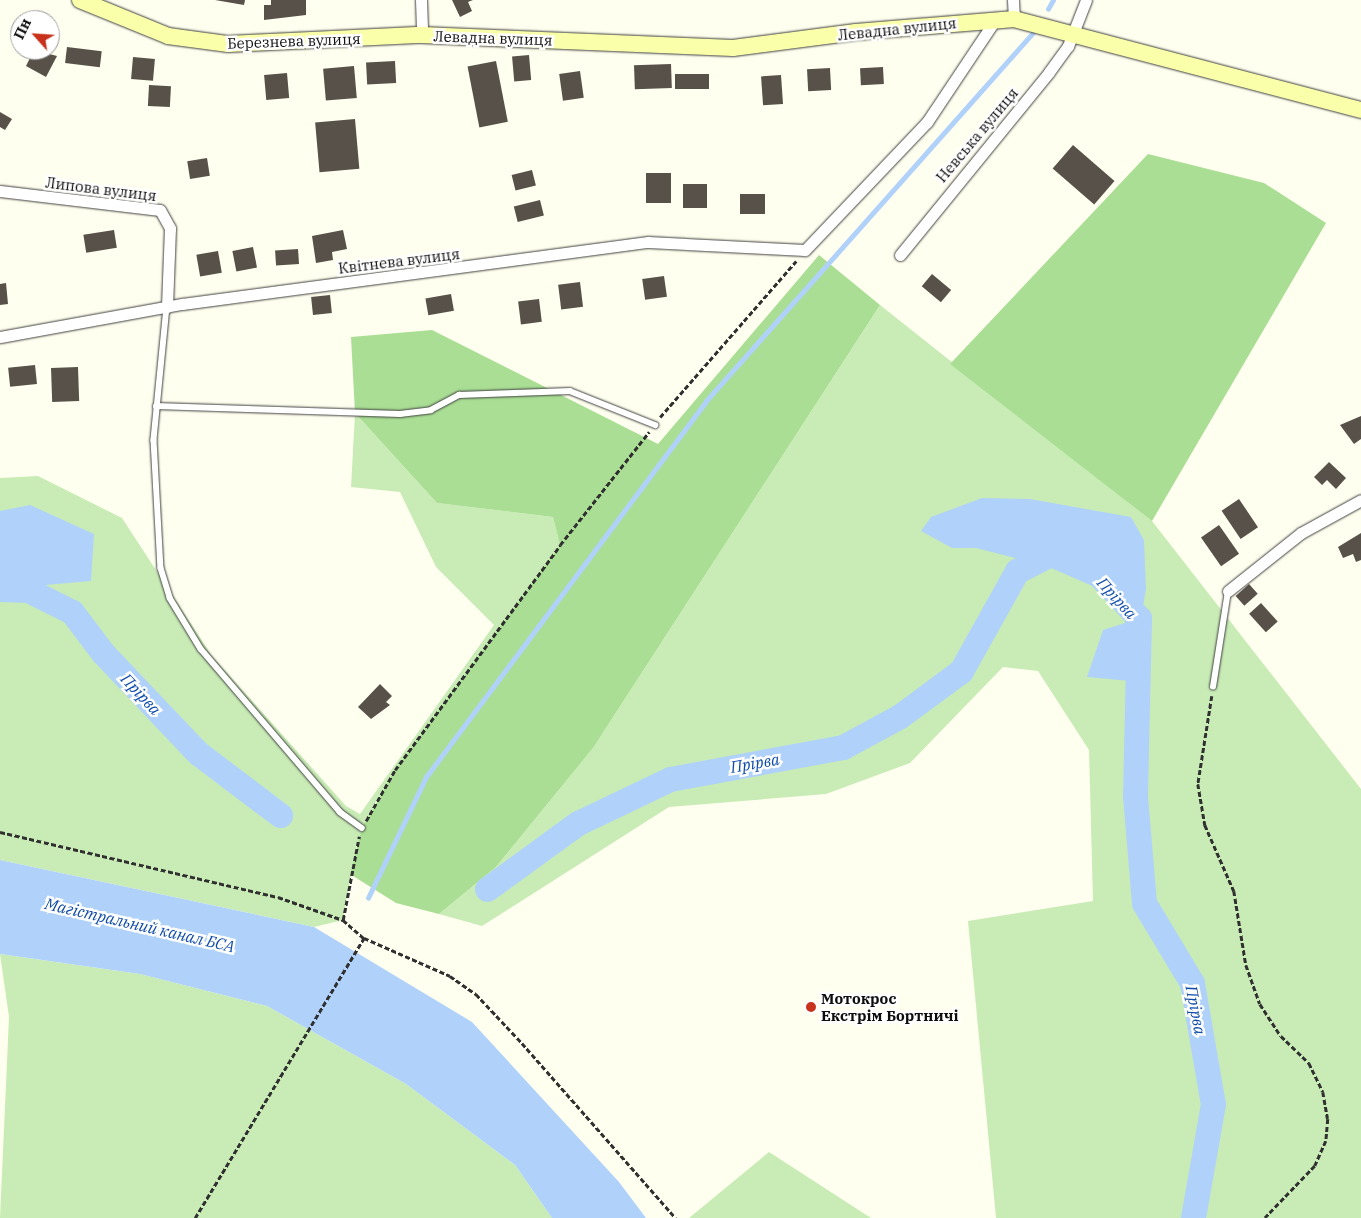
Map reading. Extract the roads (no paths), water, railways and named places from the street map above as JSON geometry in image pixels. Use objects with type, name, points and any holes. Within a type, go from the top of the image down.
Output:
[{"type":"street","name":"Березнева вулиця","points":[[80,0],[168,36],[228,44],[422,35]]},
{"type":"street","points":[[421,0],[422,35]]},
{"type":"street","points":[[1013,0],[1014,19]]},
{"type":"street","name":"Невська вулиця","points":[[900,255],[1049,72],[1072,32],[1086,0]]},
{"type":"street","name":"Левадна вулиця","points":[[422,35],[733,48],[1014,19],[1072,32],[1361,110]]},
{"type":"street","name":"Квітнева вулиця","points":[[0,337],[167,307],[648,242],[805,250],[927,122],[995,20]]},
{"type":"street","name":"Липова вулиця","points":[[0,191],[160,210],[170,228],[167,307]]},
{"type":"street","points":[[1228,591],[1301,533],[1361,500]]},
{"type":"lane","points":[[167,307],[156,406],[158,536],[170,598],[201,649],[340,812],[362,828]]},
{"type":"lane","points":[[156,406],[400,414],[431,410],[459,395],[570,391],[655,424]]},
{"type":"lane","points":[[1213,688],[1228,591]]},
{"type":"water","points":[[982,498],[1030,499],[1131,517],[1144,540],[1146,589],[1143,607],[1150,643],[1133,662],[1130,681],[1087,677],[1103,630],[1125,623],[1129,598],[1113,582],[1083,563],[1047,566],[976,548],[952,548],[921,531],[931,517]]},
{"type":"water","points":[[30,505],[94,534],[91,581],[0,589],[0,511]]},
{"type":"water","name":"Магістральний канал БСА","points":[[0,860],[314,927],[472,1022],[619,1182],[646,1218],[552,1218],[515,1165],[406,1084],[267,1006],[140,974],[0,954]]},
{"type":"waterway","points":[[1048,9],[1053,0]]},
{"type":"waterway","points":[[368,898],[426,777],[706,401],[1032,34]]},
{"type":"waterway","name":"Прірва","points":[[487,889],[578,823],[670,779],[843,747],[900,716],[961,671],[1017,571],[1051,554],[1099,575],[1139,618],[1135,796],[1144,903],[1192,983],[1213,1104],[1193,1218]]},
{"type":"waterway","name":"Прірва","points":[[0,589],[28,590],[72,612],[103,653],[198,753],[280,815]]},
{"type":"place","name":"Мотокрос Екстрім Бортничі","points":[[811,1007]]}]
